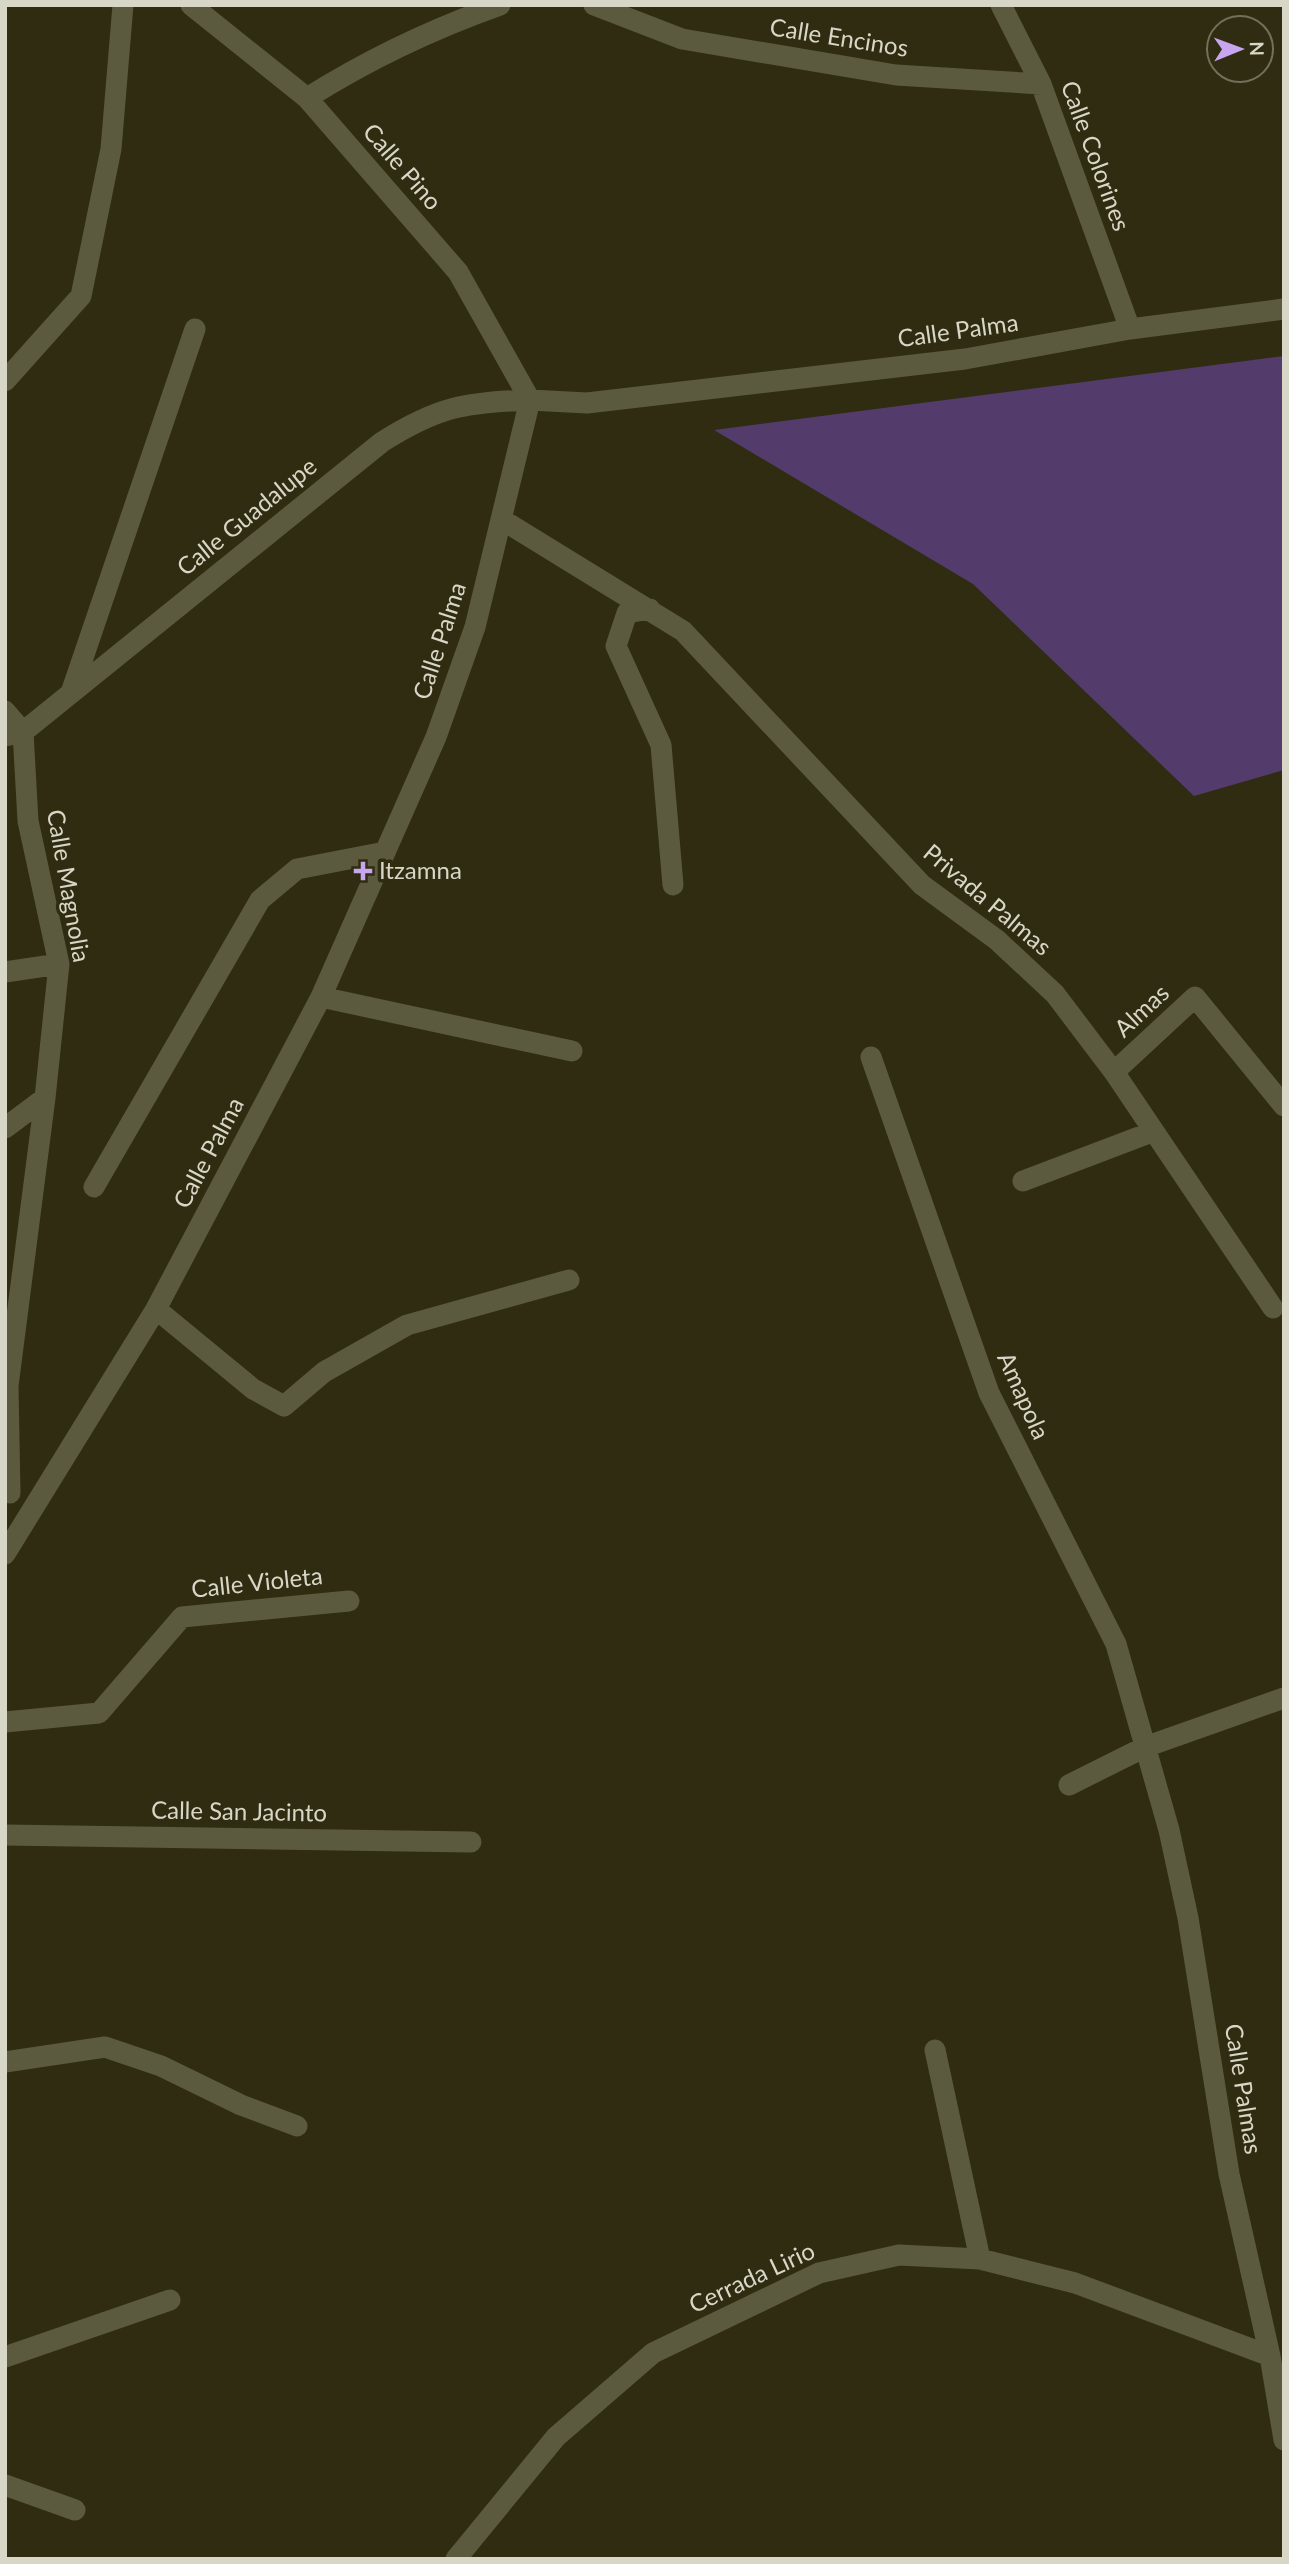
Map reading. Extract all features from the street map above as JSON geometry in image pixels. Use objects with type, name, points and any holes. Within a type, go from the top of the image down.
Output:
[{"type":"street","points":[[5,381],[80,296],[111,149],[123,5]]},
{"type":"street","name":"Calle Pino","points":[[191,5],[307,98],[458,272],[530,400]]},
{"type":"street","points":[[307,98],[364,62],[460,19],[500,5]]},
{"type":"street","name":"Calle Encinos","points":[[594,5],[682,39],[896,75],[1041,84]]},
{"type":"street","name":"Calle Colorines","points":[[1001,5],[1041,84],[1130,329]]},
{"type":"street","name":"Calle Palma","points":[[5,1554],[156,1309],[321,997],[436,737],[475,626],[530,400],[587,403],[965,359],[1130,329],[1284,309]]},
{"type":"street","points":[[72,690],[195,329]]},
{"type":"street","name":"Calle Guadalupe","points":[[14,734],[382,442],[420,418],[452,407],[483,401],[530,400]]},
{"type":"street","name":"Privada Palmas","points":[[501,519],[683,631],[922,885],[997,940],[1055,994],[1114,1072],[1273,1308]]},
{"type":"street","points":[[650,609],[627,613],[616,646],[661,745],[673,885]]},
{"type":"street","points":[[5,711],[14,734]]},
{"type":"street","name":"Calle Magnolia","points":[[8,1493],[6,1386],[45,1098],[58,964],[27,821],[14,734]]},
{"type":"street","points":[[94,1187],[260,900],[298,869],[385,852]]},
{"type":"street","points":[[5,972],[58,964]]},
{"type":"street","points":[[321,997],[572,1051]]},
{"type":"street","name":"Almas","points":[[1114,1072],[1195,998],[1284,1106]]},
{"type":"street","name":"Amapola","points":[[871,1057],[989,1392],[1116,1644],[1145,1747]]},
{"type":"street","points":[[5,1128],[45,1098]]},
{"type":"street","points":[[1023,1181],[1152,1132]]},
{"type":"street","points":[[156,1309],[253,1389],[284,1406],[324,1372],[407,1325],[569,1280]]},
{"type":"street","points":[[8,1493],[32,1514]]},
{"type":"street","name":"Calle Violeta","points":[[5,1722],[99,1713],[182,1617],[349,1601]]},
{"type":"street","points":[[1069,1785],[1145,1747],[1284,1698]]},
{"type":"street","name":"Calle Palmas","points":[[1145,1747],[1188,1918],[1229,2174],[1270,2356],[1284,2440]]},
{"type":"street","name":"Calle San Jacinto","points":[[5,1835],[471,1842]]},
{"type":"street","points":[[5,2062],[105,2047],[161,2066],[241,2105],[297,2126]]},
{"type":"street","points":[[935,2050],[980,2259]]},
{"type":"street","name":"Cerrada Lirio","points":[[456,2559],[556,2437],[653,2353],[819,2273],[899,2255],[980,2259],[1075,2283],[1270,2356]]},
{"type":"street","points":[[5,2357],[170,2300]]},
{"type":"street","points":[[5,2485],[75,2510]]},
{"type":"shaded area","points":[[1284,356],[1284,770],[1194,796],[973,584],[714,430]]},
{"type":"place","name":"Itzamna","points":[[363,871]]}]
